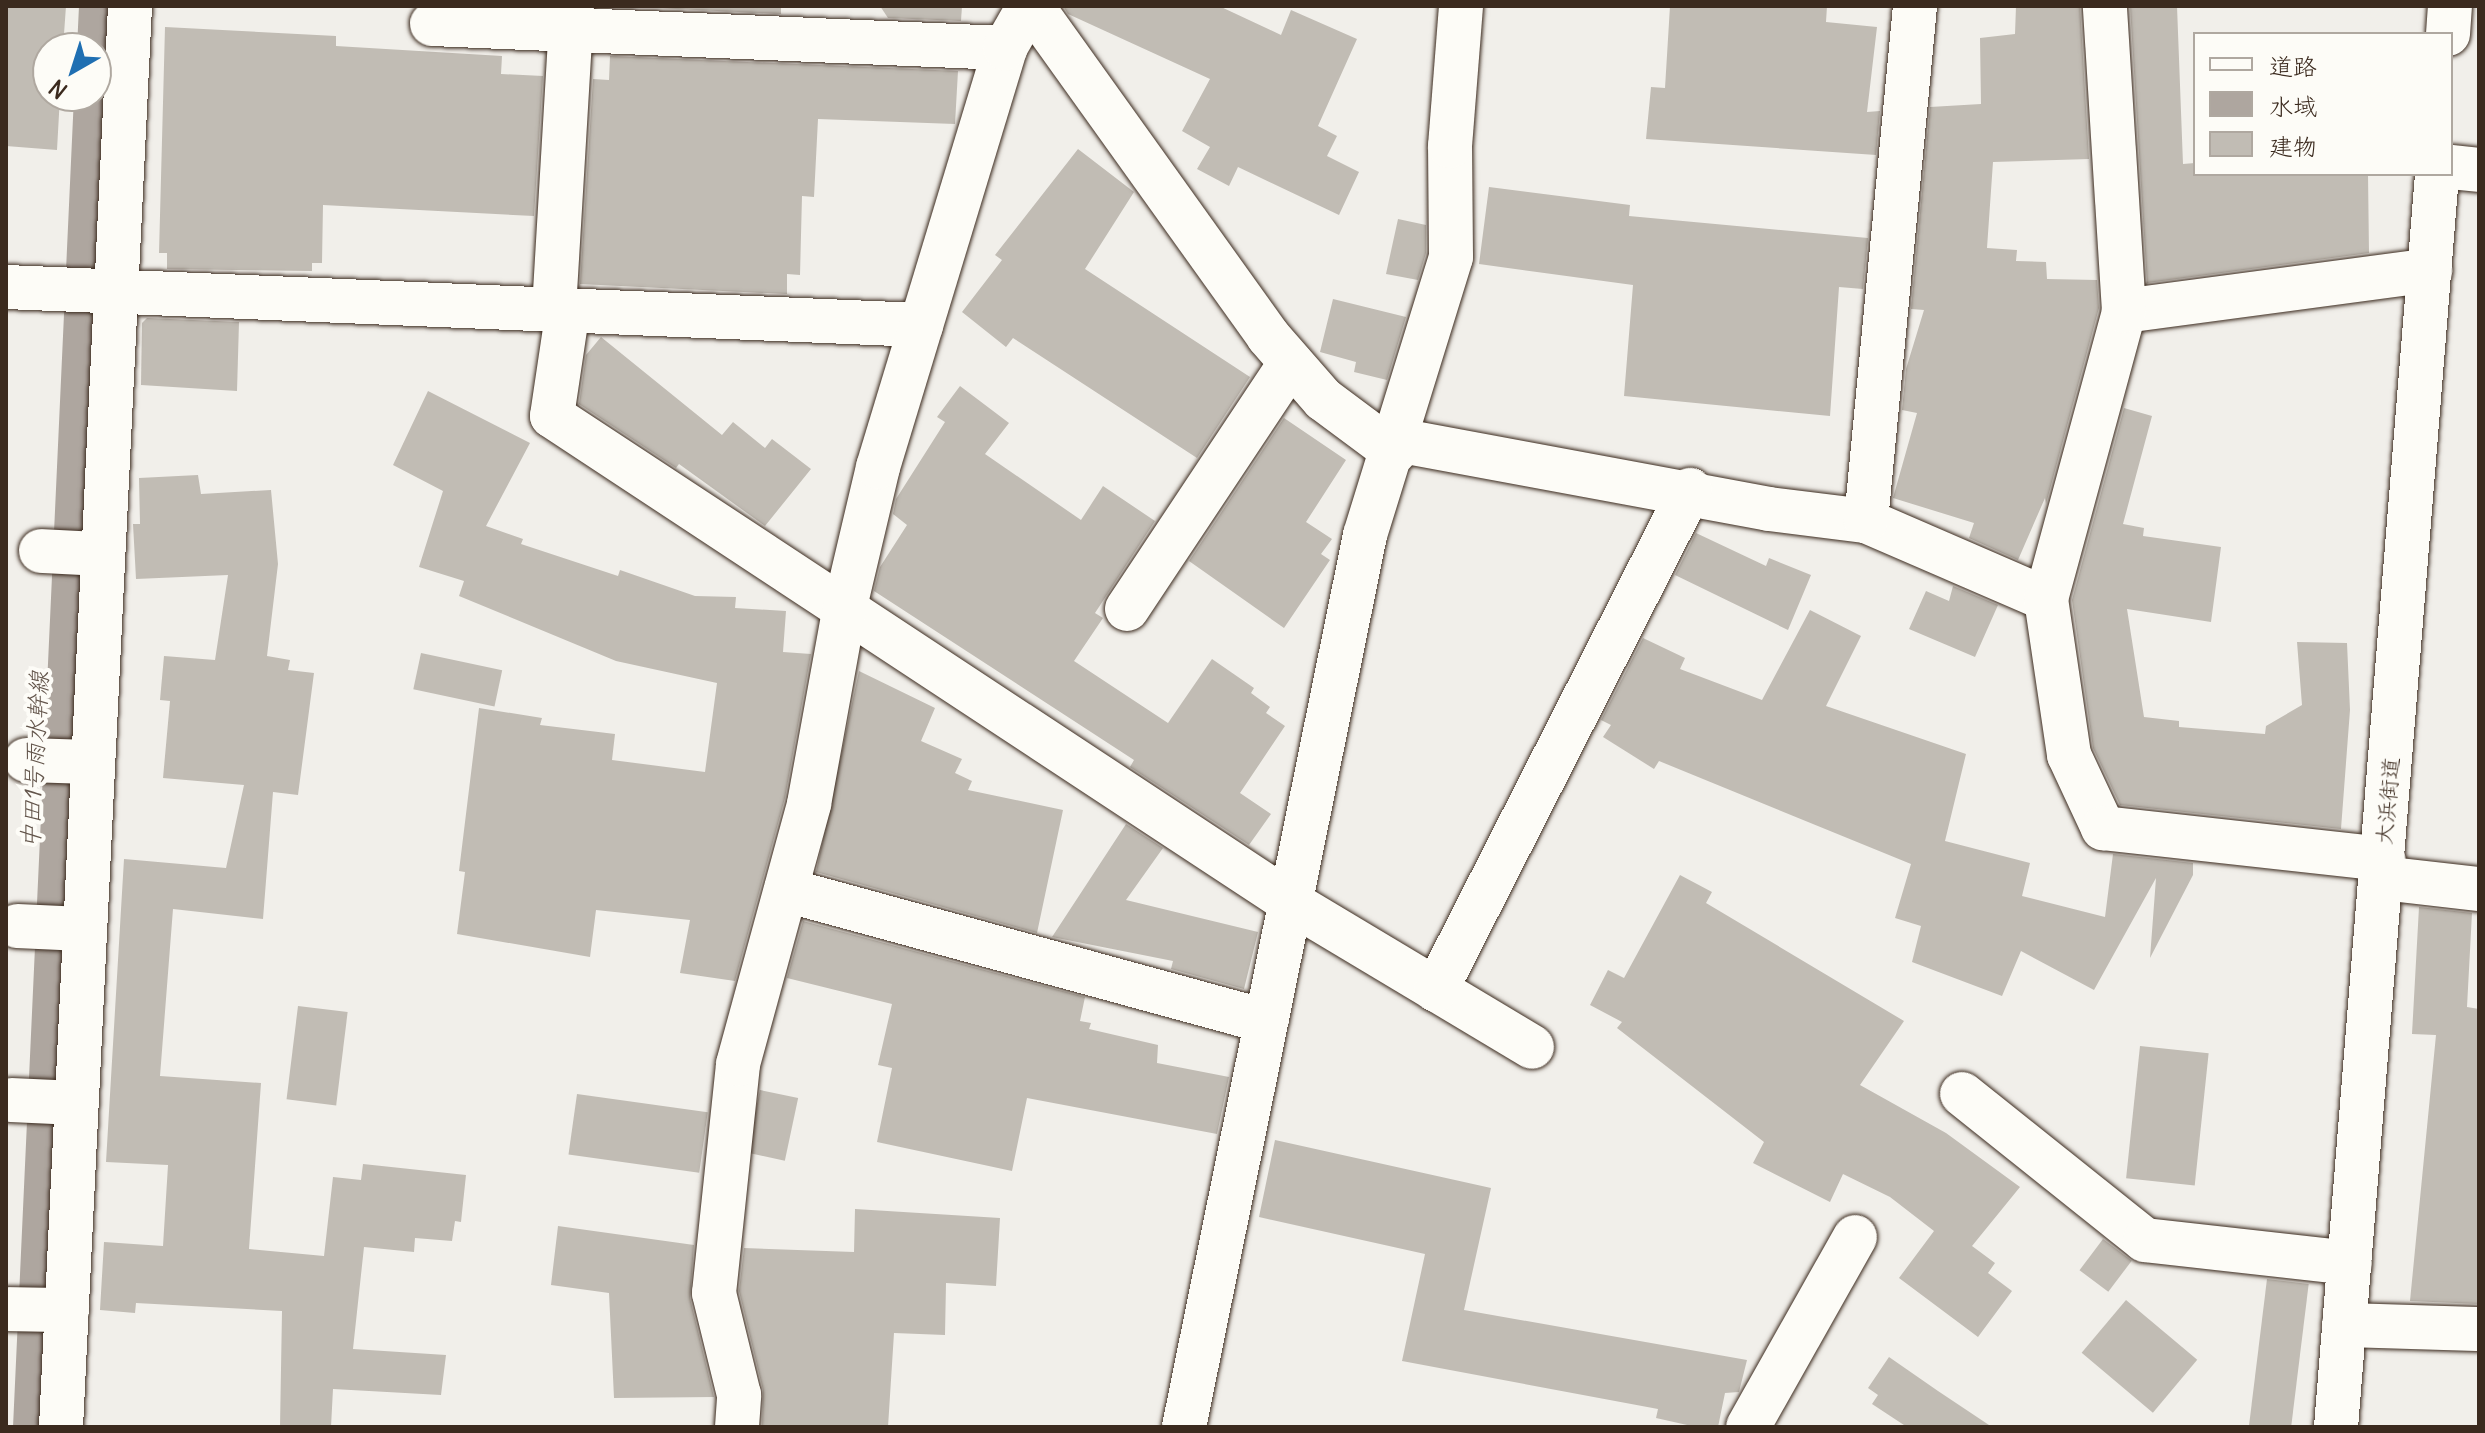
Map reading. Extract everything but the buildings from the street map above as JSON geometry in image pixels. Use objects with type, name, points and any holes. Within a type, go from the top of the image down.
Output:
[{"type":"street","points":[[61,1427],[42,1310],[65,1102],[81,761],[73,552],[120,292],[130,6]]},
{"type":"street","points":[[737,1427],[739,1395],[714,1293],[723,1172],[738,1064],[809,804],[844,611],[878,467],[1005,48],[1031,6],[1291,362],[1323,399],[1395,446],[1690,490],[1769,509],[1866,521],[2046,599]]},
{"type":"street","points":[[1184,1427],[1365,535],[1451,257],[1450,146],[1461,6]]},
{"type":"street","points":[[1866,521],[1915,6]]},
{"type":"street","points":[[2105,6],[2124,311],[2046,599],[2069,755],[2103,828],[2383,869],[2479,889]]},
{"type":"street","points":[[2448,32],[2450,6]]},
{"type":"street","points":[[432,24],[571,17],[1005,48]]},
{"type":"street","points":[[571,17],[561,309],[552,416],[1290,902],[1532,1047]]},
{"type":"street","points":[[2453,167],[2479,170]]},
{"type":"street","name":"大浜街道","points":[[2336,1427],[2437,176]]},
{"type":"street","points":[[2124,311],[2430,270]]},
{"type":"street","points":[[25,288],[921,325]]},
{"type":"street","points":[[1127,609],[1291,362]]},
{"type":"street","points":[[1436,990],[1690,490]]},
{"type":"street","points":[[26,760],[81,761]]},
{"type":"street","points":[[786,890],[1266,1021]]},
{"type":"street","points":[[17,926],[73,929]]},
{"type":"street","points":[[1962,1094],[2145,1240],[2350,1263]]},
{"type":"street","points":[[11,1100],[65,1102]]},
{"type":"street","points":[[1748,1427],[1855,1237]]},
{"type":"street","points":[[2344,1325],[2479,1329]]},
{"type":"water","points":[[79,6],[113,6],[112,32],[78,32]]},
{"type":"water","points":[[73,112],[108,112],[50,1427],[13,1427]]},
{"type":"water label","name":"中田1号雨水幹線","points":[[35,760]]}]
